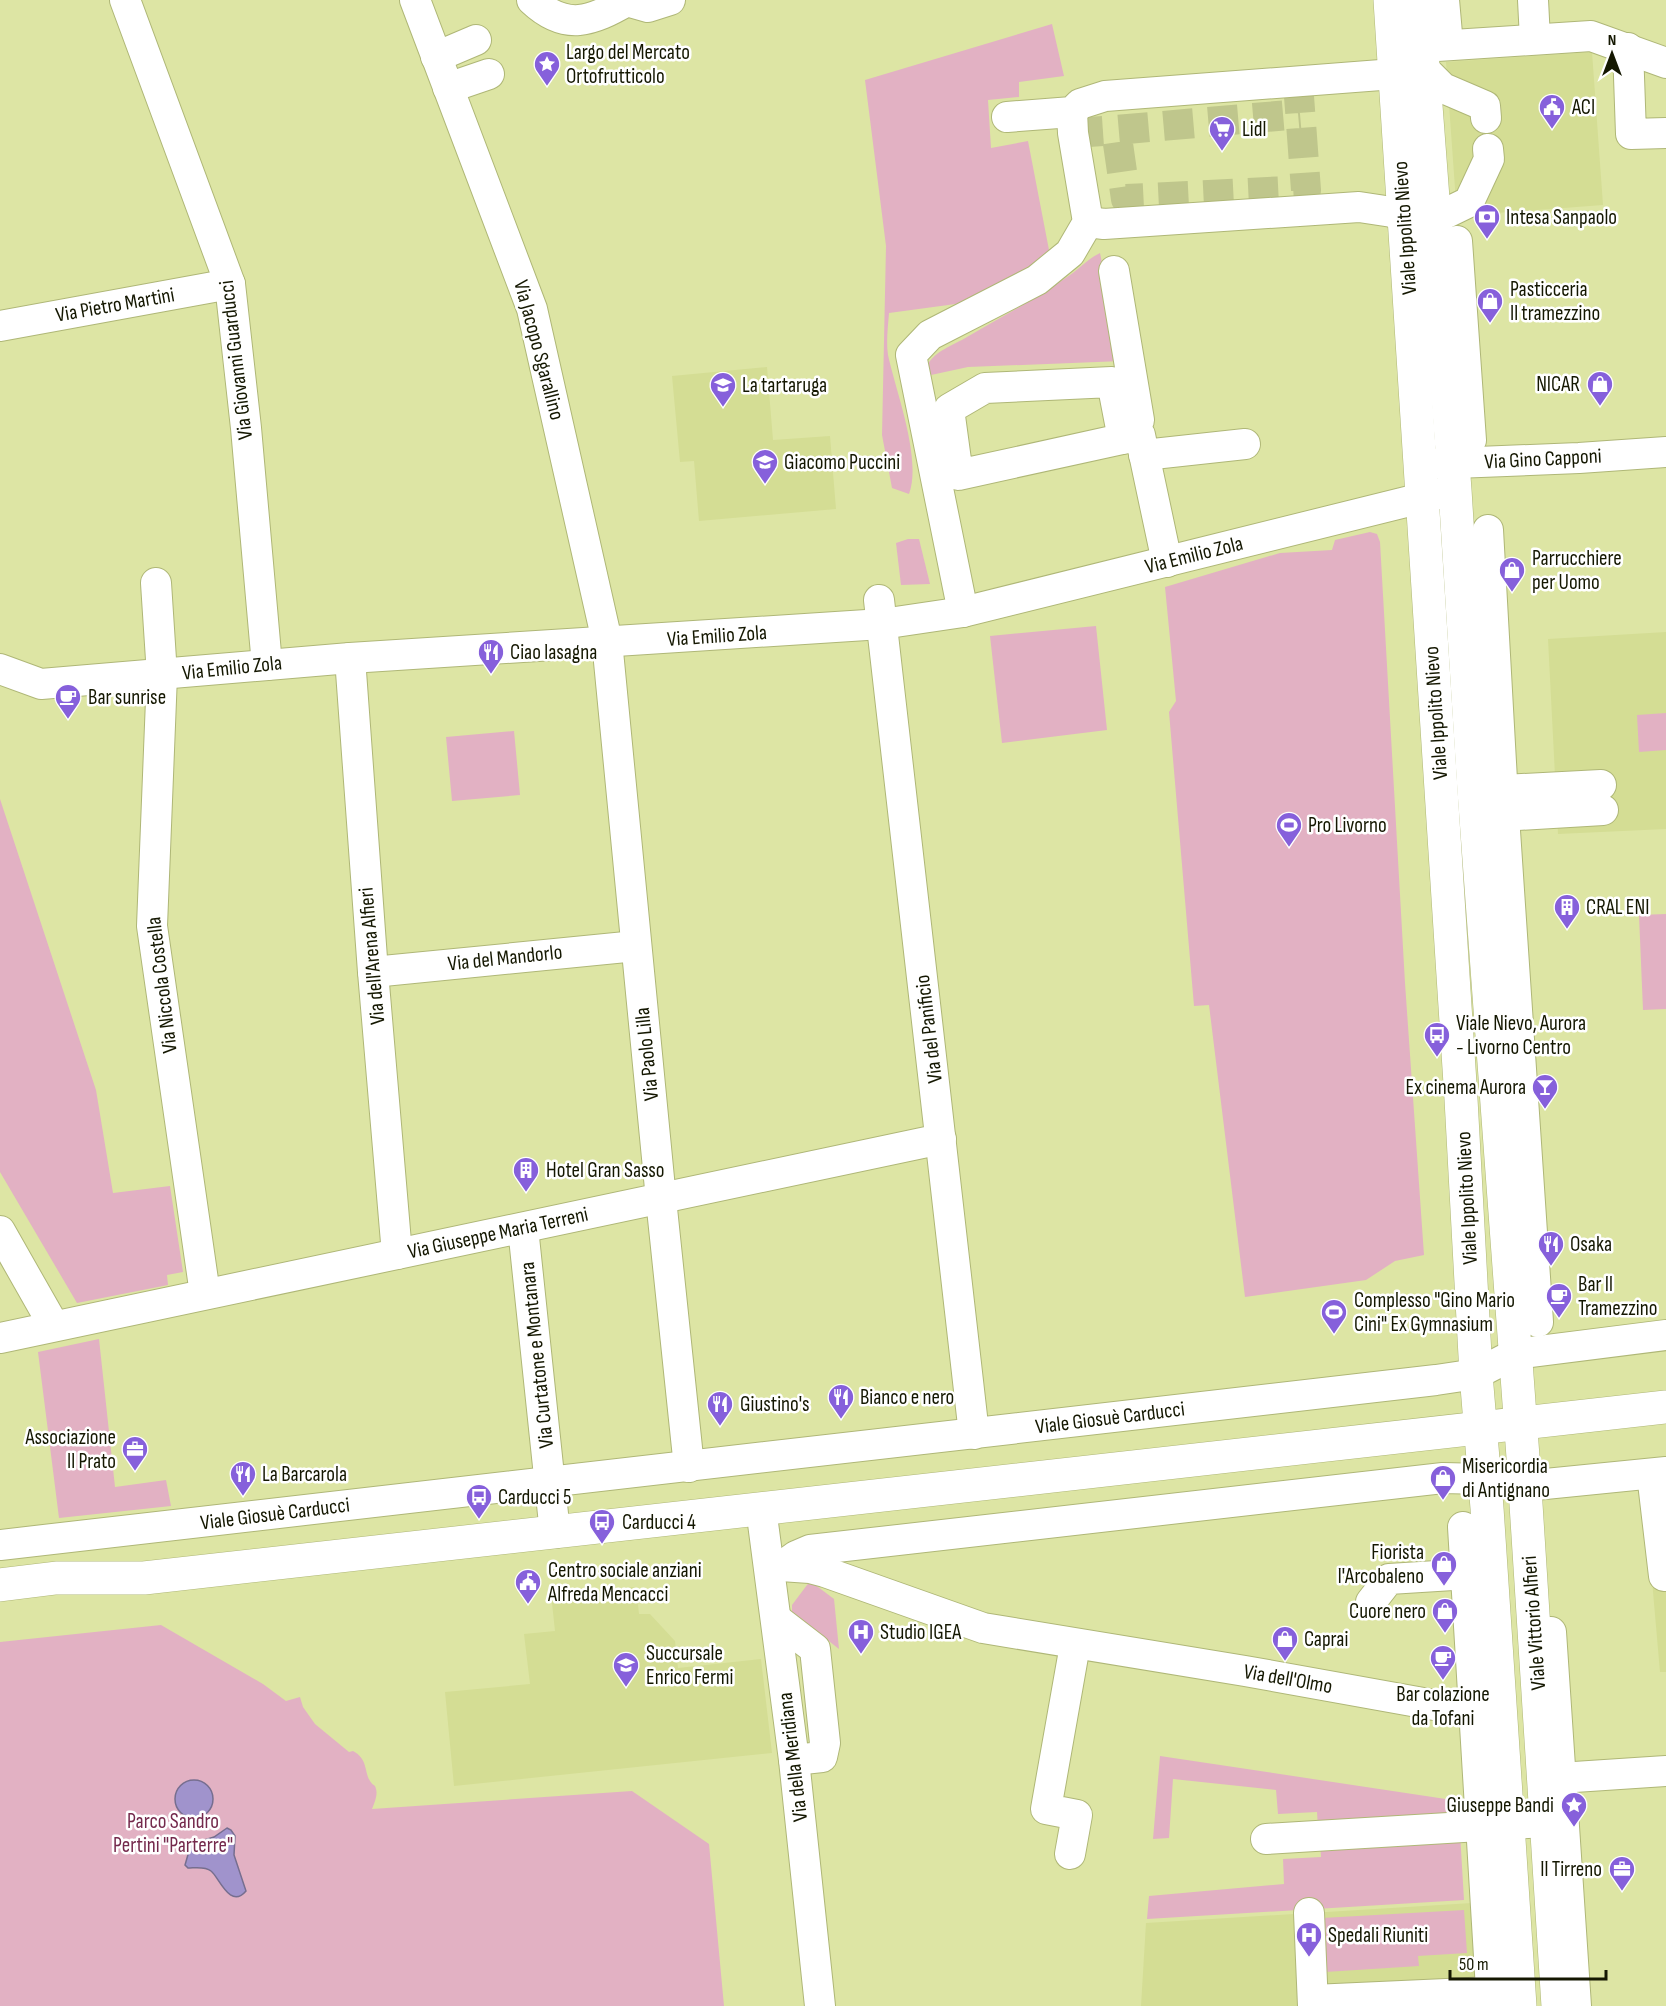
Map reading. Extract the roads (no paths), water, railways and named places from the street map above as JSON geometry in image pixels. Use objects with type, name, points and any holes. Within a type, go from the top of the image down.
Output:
[{"type":"main road","name":"Viale Ippolito Nievo","points":[[1390,0],[1410,62],[1460,464],[1521,1148],[1515,1354],[1520,1423]]},
{"type":"main road","name":"Viale Ippolito Nievo","points":[[1410,62],[1418,0]]},
{"type":"main road","name":"Viale Ippolito Nievo","points":[[1432,226],[1421,464],[1480,1427]]},
{"type":"main road","points":[[0,1585],[56,1578],[144,1578],[1666,1407]]},
{"type":"main road","name":"Viale Vittorio Alfieri","points":[[1520,1423],[1552,1779],[1546,1822],[1558,2006]]},
{"type":"main road","name":"Viale Vittorio Alfieri","points":[[1480,1427],[1478,1574],[1495,1825],[1501,2001]]},
{"type":"main road","points":[[0,1605],[59,1598],[144,1578]]},
{"type":"street","name":"Via Giovanni Guarducci","points":[[125,0],[232,271],[255,428],[267,665]]},
{"type":"street","name":"Via Jacopo Sgarallino","points":[[415,0],[532,309],[607,641]]},
{"type":"street","points":[[532,0],[552,13],[579,21],[600,16],[627,0],[648,7],[670,0]]},
{"type":"street","points":[[1410,62],[1444,0]]},
{"type":"street","points":[[1528,5],[1529,40]]},
{"type":"street","points":[[1007,117],[1072,112],[1080,104],[1105,96],[1319,81],[1529,40],[1591,36],[1666,63]]},
{"type":"street","points":[[436,57],[476,40]]},
{"type":"street","points":[[1628,48],[1631,134],[1666,133]]},
{"type":"street","points":[[1410,62],[1443,88],[1485,106],[1486,118]]},
{"type":"street","points":[[448,88],[489,74]]},
{"type":"street","points":[[963,612],[910,355],[930,335],[1037,280],[1070,253],[1088,222],[1073,133],[1072,112]]},
{"type":"street","points":[[1088,222],[1114,223],[1359,207],[1392,212],[1432,226],[1469,202],[1489,159],[1488,149]]},
{"type":"street","name":"Via Pietro Martini","points":[[0,326],[232,271]]},
{"type":"street","points":[[1114,271],[1138,409],[1136,443]]},
{"type":"street","points":[[1167,562],[1136,443],[1112,382],[986,388],[949,409],[958,475],[1136,443],[1245,444]]},
{"type":"street","name":"Via Gino Capponi","points":[[1421,464],[1460,464],[1666,452]]},
{"type":"street","name":"Via Emilio Zola","points":[[0,669],[40,684],[350,658],[607,641],[876,612],[963,612],[1423,497],[1460,464]]},
{"type":"street","name":"Viale Ippolito Nievo","points":[[1488,530],[1489,804]]},
{"type":"street","name":"Via Niccola Costella","points":[[156,583],[162,675],[152,926],[205,1294]]},
{"type":"street","name":"Via del Panificio","points":[[876,612],[941,1139],[974,1434]]},
{"type":"street","name":"Via Paolo Lilla","points":[[607,641],[689,1467]]},
{"type":"street","name":"Via dell'Arena Alfieri","points":[[350,658],[397,1254]]},
{"type":"street","points":[[1489,804],[1602,798]]},
{"type":"street","name":"Via del Mandorlo","points":[[373,972],[636,946]]},
{"type":"street","name":"Via Giuseppe Maria Terreni","points":[[0,1338],[941,1139]]},
{"type":"street","name":"Viale Ippolito Nievo","points":[[1521,1148],[1538,1322]]},
{"type":"street","name":"Via Curtatone e Montanara","points":[[523,1228],[550,1482]]},
{"type":"street","points":[[0,1231],[54,1326]]},
{"type":"street","name":"Viale Giosuè Carducci","points":[[0,1545],[95,1525],[406,1490],[550,1482],[689,1467],[1476,1374],[1515,1354],[1666,1335]]},
{"type":"street","points":[[776,1566],[810,1550],[1443,1478],[1478,1505],[1524,1486],[1659,1473],[1664,1575]]},
{"type":"street","points":[[550,1482],[555,1533]]},
{"type":"street","name":"Via della Meridiana","points":[[761,1508],[776,1566],[776,1619],[794,1760],[820,2006]]},
{"type":"street","points":[[1543,1522],[1552,1779],[1576,2006]]},
{"type":"street","name":"Via dell'Olmo","points":[[776,1566],[810,1568],[825,1572],[983,1628],[1075,1645],[1245,1671],[1487,1715]]},
{"type":"street","points":[[1371,1602],[1389,1579],[1478,1574]]},
{"type":"street","points":[[1070,1854],[1077,1815],[1046,1809],[1075,1645]]},
{"type":"street","points":[[1552,1779],[1666,1772]]},
{"type":"street","points":[[1266,1839],[1546,1822]]},
{"type":"street","points":[[1309,1913],[1313,2003],[1501,2001]]},
{"type":"tunnel","points":[[1298,83],[1306,190],[1126,199],[1116,130],[1300,114]]},
{"type":"tunnel","points":[[1073,133],[1116,130]]},
{"type":"place","name":"Largo del Mercato Ortofrutticolo","points":[[547,87]]},
{"type":"place","name":"ACI","points":[[1552,130]]},
{"type":"place","name":"Lidl","points":[[1222,152]]},
{"type":"place","name":"Intesa Sanpaolo","points":[[1487,240]]},
{"type":"place","name":"Pasticceria Il tramezzino","points":[[1490,324]]},
{"type":"place","name":"NICAR","points":[[1600,407]]},
{"type":"place","name":"La tartaruga","points":[[723,408]]},
{"type":"place","name":"Giacomo Puccini","points":[[765,485]]},
{"type":"place","name":"Parrucchiere per Uomo","points":[[1512,593]]},
{"type":"place","name":"Ciao lasagna","points":[[491,675]]},
{"type":"place","name":"Bar sunrise","points":[[68,720]]},
{"type":"place","name":"Pro Livorno","points":[[1289,848]]},
{"type":"place","name":"CRAL ENI","points":[[1567,930]]},
{"type":"place","name":"Viale Nievo, Aurora - Livorno Centro","points":[[1437,1058]]},
{"type":"place","name":"Ex cinema Aurora","points":[[1545,1110]]},
{"type":"place","name":"Hotel Gran Sasso","points":[[526,1193]]},
{"type":"place","name":"Osaka","points":[[1551,1267]]},
{"type":"place","name":"Bar Il Tramezzino","points":[[1559,1319]]},
{"type":"place","name":"Complesso \"Gino Mario Cini\" Ex Gymnasium","points":[[1334,1335]]},
{"type":"place","name":"Bianco e nero","points":[[841,1420]]},
{"type":"place","name":"Giustino's","points":[[720,1427]]},
{"type":"place","name":"Associazione Il Prato","points":[[135,1472]]},
{"type":"place","name":"La Barcarola","points":[[243,1497]]},
{"type":"place","name":"Misericordia di Antignano","points":[[1443,1501]]},
{"type":"place","name":"Carducci 5","points":[[479,1520]]},
{"type":"place","name":"Carducci 4","points":[[602,1545]]},
{"type":"place","name":"Fiorista l'Arcobaleno","points":[[1444,1587]]},
{"type":"place","name":"Centro sociale anziani Alfreda Mencacci","points":[[528,1605]]},
{"type":"place","name":"Cuore nero","points":[[1445,1634]]},
{"type":"place","name":"Studio IGEA","points":[[861,1655]]},
{"type":"place","name":"Caprai","points":[[1285,1662]]},
{"type":"place","name":"Bar colazione da Tofani","points":[[1443,1681]]},
{"type":"place","name":"Succursale Enrico Fermi","points":[[626,1688]]},
{"type":"place","name":"Giuseppe Bandi","points":[[1574,1828]]},
{"type":"place","name":"Il Tirreno","points":[[1622,1892]]},
{"type":"place","name":"Spedali Riuniti","points":[[1309,1958]]},
{"type":"park label","name":"Parco Sandro Pertini \"Parterre\"","points":[[173,1833]]}]
